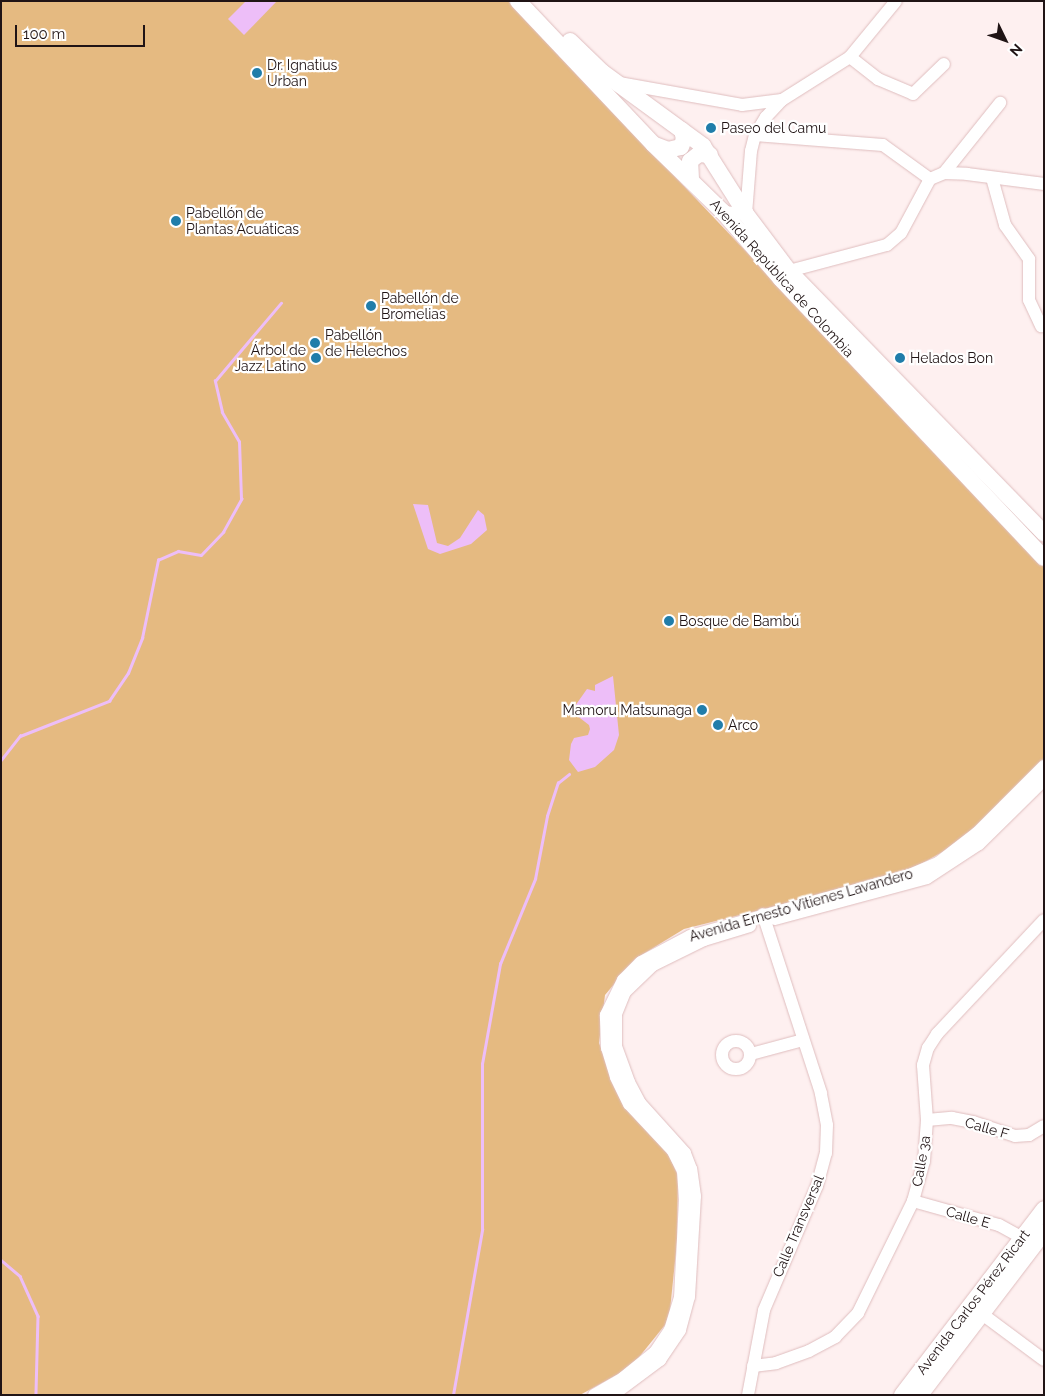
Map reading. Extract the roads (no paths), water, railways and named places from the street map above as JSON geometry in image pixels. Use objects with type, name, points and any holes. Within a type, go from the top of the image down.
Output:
[{"type":"main road","name":"Avenida República de Colombia","points":[[518,1],[653,144],[723,212],[781,279],[1044,558]]},
{"type":"main road","name":"Avenida República de Colombia","points":[[532,1],[583,54],[616,82],[682,130],[710,156],[746,214],[789,271],[1044,533]]},
{"type":"main road","points":[[653,144],[676,150],[684,143],[682,130]]},
{"type":"main road","points":[[691,180],[690,162],[699,154],[710,156]]},
{"type":"main road","name":"Avenida Carlos Pérez Ricart","points":[[902,1395],[1044,1209]]},
{"type":"main road","name":"Avenida Carlos Pérez Ricart","points":[[920,1395],[1042,1239]]},
{"type":"street","points":[[723,212],[746,214],[750,151],[755,134],[782,100],[850,57],[896,1]]},
{"type":"street","points":[[850,57],[874,76],[913,94],[944,64]]},
{"type":"street","points":[[616,82],[742,105],[782,100]]},
{"type":"street","points":[[944,174],[1000,103]]},
{"type":"street","points":[[755,134],[883,145],[930,179]]},
{"type":"street","points":[[789,271],[887,245],[901,233],[930,179],[944,174],[1044,184]]},
{"type":"street","points":[[992,178],[1005,225],[1029,259],[1029,300],[1042,326]]},
{"type":"street","name":"Avenida Ernesto Vitienes Lavandero","points":[[996,822],[1044,766]]},
{"type":"street","name":"Avenida Ernesto Vitienes Lavandero","points":[[613,1395],[660,1360],[680,1330],[689,1297],[690,1187],[673,1151],[629,1104],[616,1077],[606,1048],[606,1015],[623,980],[658,951],[707,929],[764,917],[886,886],[938,862],[996,822],[1044,780]]},
{"type":"street","name":"Calle Transversal","points":[[748,1395],[764,1310],[817,1186],[826,1153],[827,1125],[821,1093],[764,917]]},
{"type":"street","name":"Calle 3a","points":[[753,1366],[800,1355],[847,1327],[858,1313],[913,1201],[924,1161],[927,1120],[923,1065],[928,1048],[937,1034],[1044,920]]},
{"type":"street","points":[[750,1054],[803,1040]]},
{"type":"street","name":"Calle F","points":[[927,1120],[952,1118],[973,1122],[1015,1136],[1029,1135],[1044,1126]]},
{"type":"street","name":"Avenida Ernesto Vitienes Lavandero","points":[[594,1395],[646,1361],[670,1330],[680,1298],[690,1187]]},
{"type":"street","name":"Calle E","points":[[913,1201],[999,1226],[1021,1237]]},
{"type":"street","points":[[982,1314],[1044,1360]]},
{"type":"waterway","points":[[1,760],[20,736],[109,701],[128,673],[142,638],[158,560],[178,551],[201,555],[223,532],[241,499],[239,442],[222,412],[215,381],[281,303]]},
{"type":"waterway","points":[[453,1395],[482,1230],[482,1064],[500,964],[535,879],[547,816],[558,783],[569,774]]},
{"type":"waterway","points":[[1,1260],[20,1276],[38,1316],[36,1395]]},
{"type":"place","name":"Dr. Ignatius Urban","points":[[257,73]]},
{"type":"place","name":"Paseo del Camu","points":[[711,128]]},
{"type":"place","name":"Pabellón de Plantas Acuáticas","points":[[176,221]]},
{"type":"place","name":"Pabellón de Bromelias","points":[[371,306]]},
{"type":"place","name":"Pabellón de Helechos","points":[[315,343]]},
{"type":"place","name":"Árbol de Jazz Latino","points":[[316,358]]},
{"type":"place","name":"Helados Bon","points":[[900,358]]},
{"type":"place","name":"Bosque de Bambú","points":[[669,621]]},
{"type":"place","name":"Mamoru Matsunaga","points":[[702,710]]},
{"type":"place","name":"Arco","points":[[718,725]]}]
